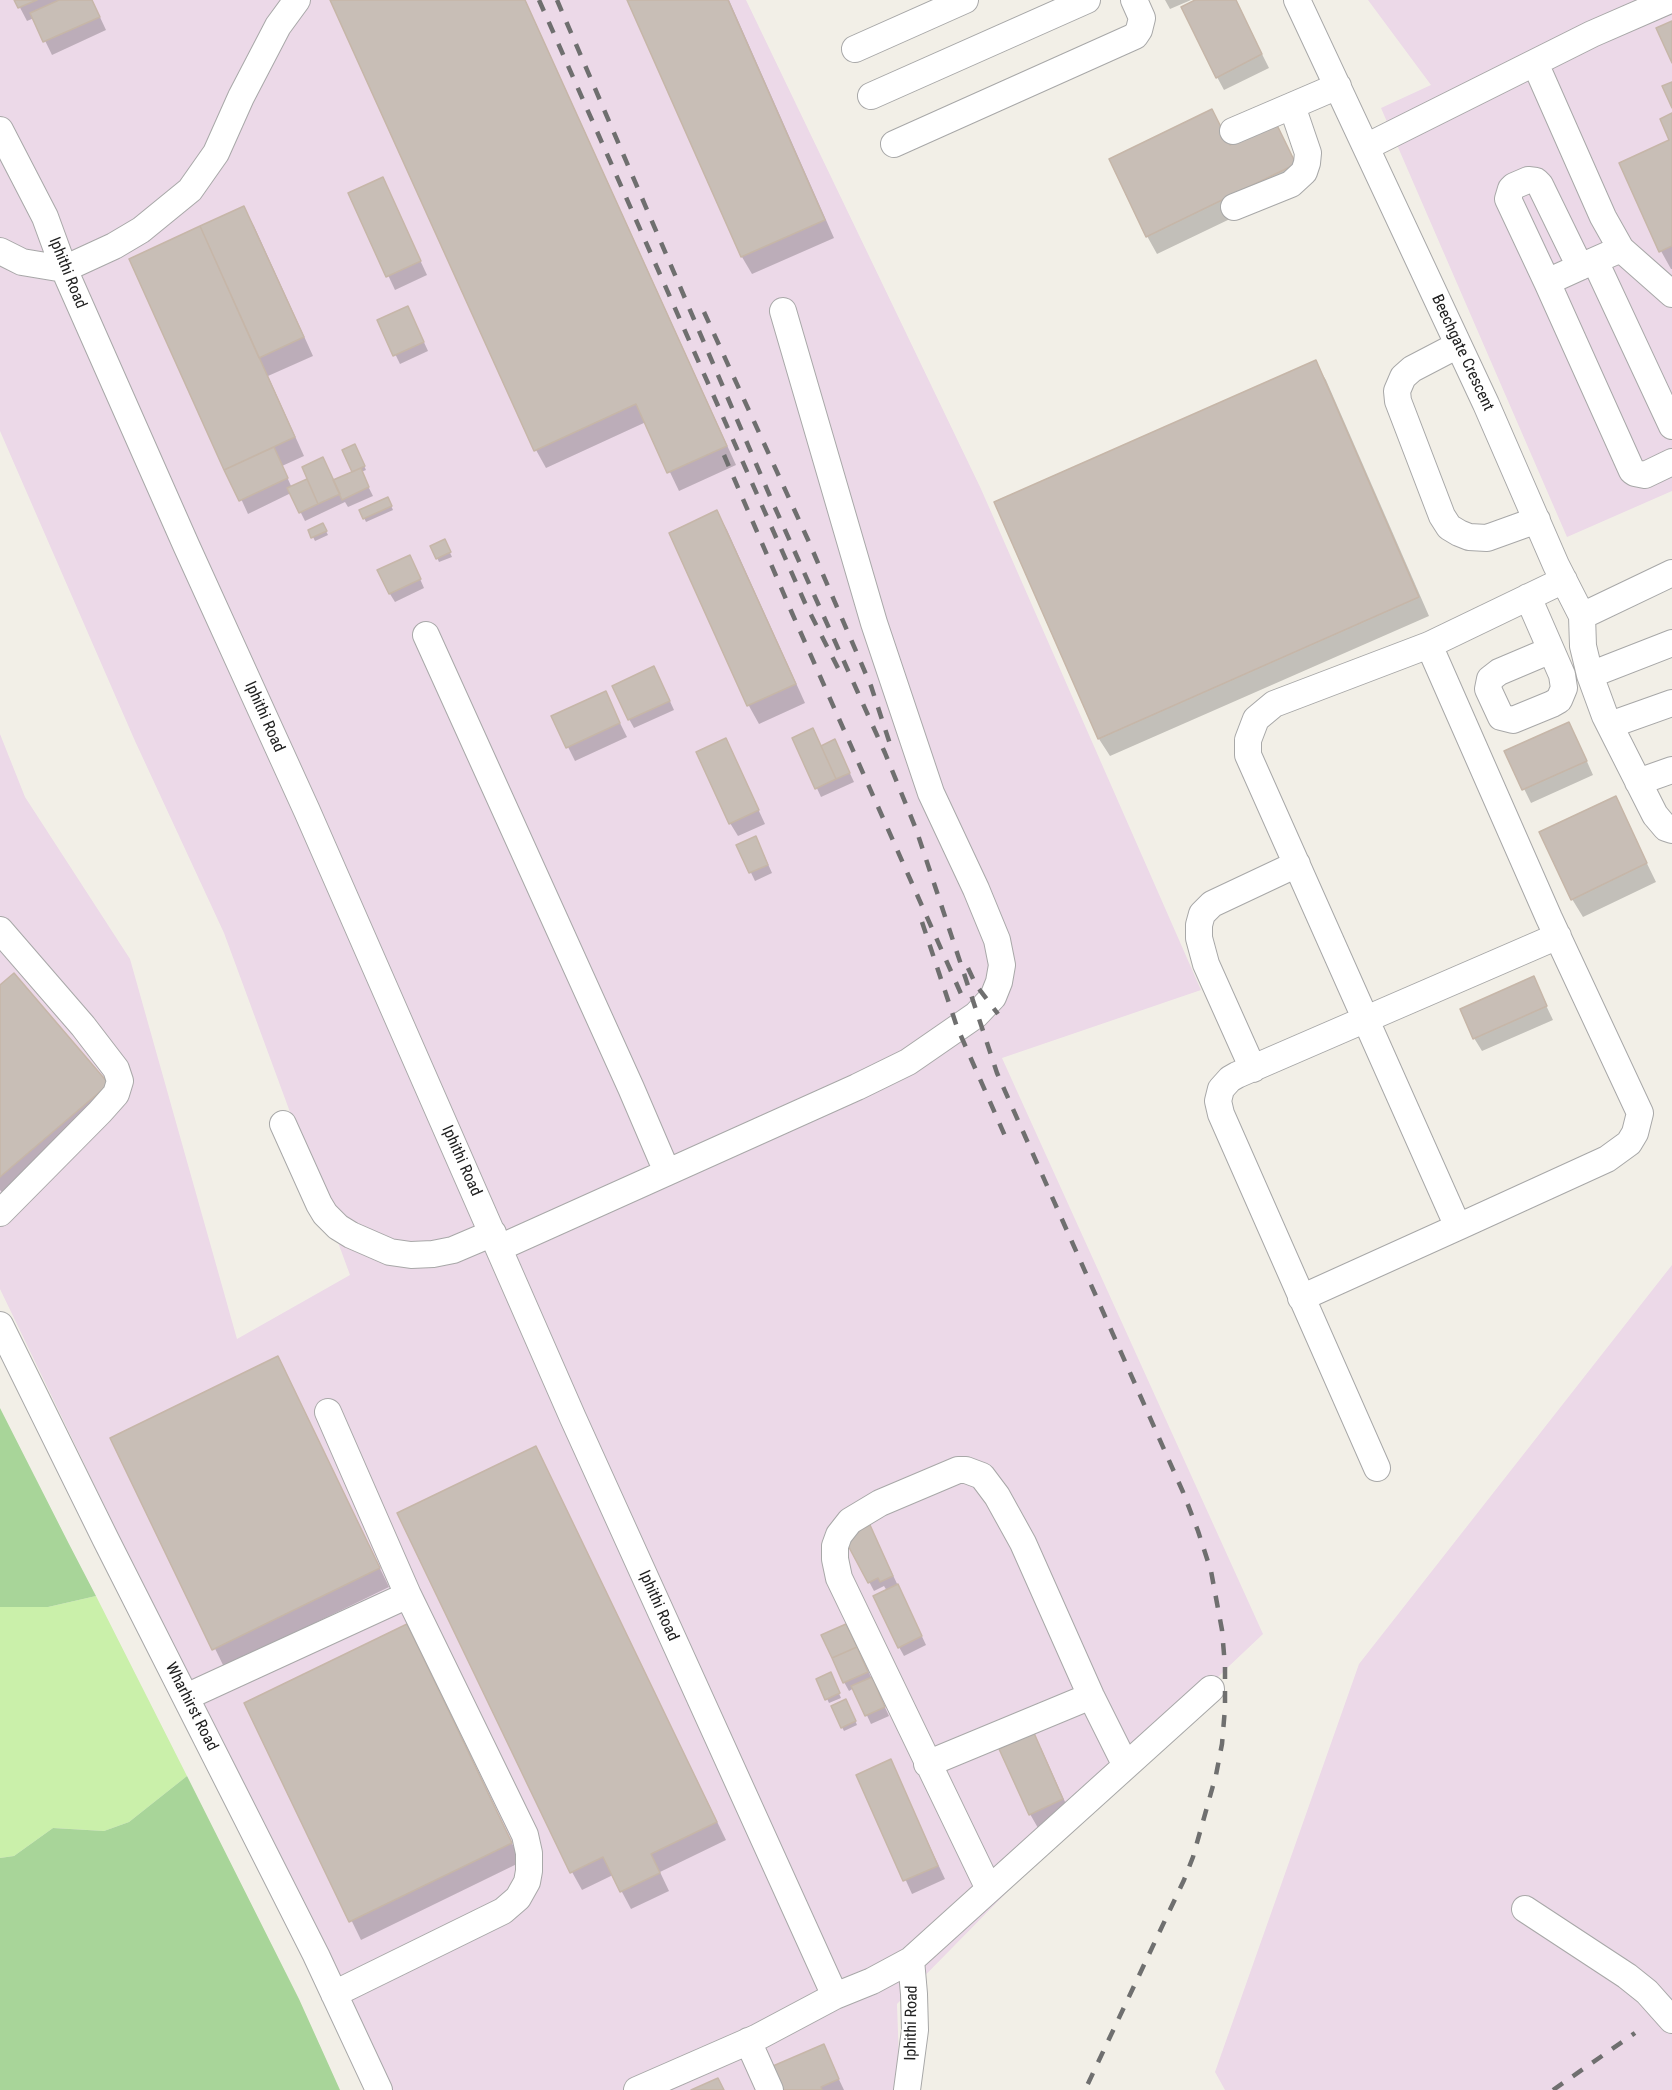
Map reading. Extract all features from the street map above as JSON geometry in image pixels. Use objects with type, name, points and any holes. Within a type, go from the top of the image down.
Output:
[{"type":"lane","points":[[0,251],[22,262],[64,269],[114,246],[141,230],[190,190],[216,153],[241,97],[278,26],[297,0]]},
{"type":"lane","points":[[855,49],[965,0]]},
{"type":"lane","points":[[871,96],[1087,0]]},
{"type":"lane","points":[[894,144],[1135,36],[1142,18],[1134,0]]},
{"type":"lane","name":"Beechgate Crescent","points":[[1297,0],[1582,616]]},
{"type":"lane","points":[[1366,147],[1592,34],[1670,0]]},
{"type":"lane","points":[[1535,63],[1603,217],[1621,249],[1672,294]]},
{"type":"lane","points":[[1233,131],[1338,86]]},
{"type":"lane","points":[[1234,207],[1291,184],[1304,172],[1308,153],[1292,106]]},
{"type":"lane","name":"Iphithi Road","points":[[0,130],[45,217],[64,269],[573,1418],[834,1996],[872,1981],[911,1960],[915,2030],[907,2090]]},
{"type":"lane","points":[[1672,426],[1587,264],[1540,184],[1532,180],[1511,189],[1509,199],[1632,471],[1645,475],[1672,462]]},
{"type":"lane","points":[[1547,282],[1621,249]]},
{"type":"lane","points":[[283,1124],[319,1204],[338,1227],[390,1252],[411,1255],[433,1254],[496,1240],[667,1172],[857,1087],[908,1062],[976,1015],[993,997],[1002,965],[997,940],[931,793],[878,634],[783,311]]},
{"type":"lane","points":[[1458,345],[1412,369],[1403,377],[1397,391],[1398,401],[1442,516],[1449,527],[1459,533],[1469,537],[1487,538],[1537,520]]},
{"type":"lane","points":[[1672,573],[1582,616],[1583,646],[1590,675],[1610,725],[1655,815],[1666,828],[1672,831]]},
{"type":"lane","points":[[1458,1227],[1248,755],[1248,740],[1256,719],[1274,704],[1429,645],[1564,580]]},
{"type":"lane","points":[[1528,597],[1551,650]]},
{"type":"lane","points":[[426,635],[667,1172]]},
{"type":"lane","points":[[1590,675],[1672,643]]},
{"type":"lane","points":[[1301,1298],[1607,1159],[1629,1143],[1637,1127],[1640,1113],[1558,936],[1429,645]]},
{"type":"lane","points":[[1610,725],[1672,703]]},
{"type":"lane","points":[[1638,782],[1672,770]]},
{"type":"lane","points":[[1253,1069],[1206,964],[1199,938],[1199,925],[1202,914],[1212,904],[1297,864]]},
{"type":"lane","points":[[0,930],[83,1026],[116,1069],[120,1081],[116,1094],[100,1112],[0,1213]]},
{"type":"lane","points":[[1377,1468],[1221,1114],[1218,1101],[1221,1089],[1230,1079],[1558,936]]},
{"type":"lane","name":"Wharhirst Road","points":[[0,1324],[334,1994],[379,2090]]},
{"type":"lane","points":[[328,1412],[408,1595],[525,1835],[529,1854],[527,1882],[518,1898],[503,1911],[334,1994]]},
{"type":"lane","points":[[989,1889],[839,1578],[835,1546],[842,1529],[861,1513],[958,1470],[966,1470],[982,1476],[997,1496],[1023,1543],[1091,1696],[1126,1766]]},
{"type":"lane","points":[[186,1697],[408,1595]]},
{"type":"lane","points":[[911,1960],[1211,1689]]},
{"type":"lane","points":[[927,1764],[1091,1696]]},
{"type":"lane","points":[[1525,1909],[1627,1976],[1647,1992],[1672,2020]]},
{"type":"lane","points":[[637,2090],[748,2041],[834,1996]]},
{"type":"lane","points":[[748,2041],[770,2090]]},
{"type":"shaded area","points":[[0,0],[746,0],[981,489],[1201,990],[1002,1058],[1263,1634],[897,2004],[900,2090],[386,2090],[0,1289],[0,734],[25,797],[130,959],[237,1339],[350,1275],[224,933],[135,741],[0,431]]},
{"type":"shaded area","points":[[1368,0],[1672,0],[1672,491],[1567,537],[1381,108],[1431,85]]},
{"type":"shaded area","points":[[1672,1265],[1672,2090],[1225,2090],[1215,2072],[1359,1664]]},
{"type":"green space","points":[[0,1408],[96,1596],[48,1607],[0,1607]]},
{"type":"green space","points":[[96,1596],[187,1776],[129,1822],[104,1831],[53,1828],[14,1856],[0,1858],[0,1607],[48,1607]]},
{"type":"green space","points":[[187,1776],[299,1999],[340,2090],[0,2090],[0,1858],[14,1856],[53,1828],[104,1831],[129,1822]]},
{"type":"building","points":[[14,0],[37,0],[18,8]]},
{"type":"building","points":[[59,0],[92,0],[100,17],[43,42],[30,13]]},
{"type":"building","points":[[330,0],[525,0],[727,446],[667,473],[636,404],[534,451]]},
{"type":"building","points":[[627,0],[728,0],[825,220],[741,257]]},
{"type":"building","points":[[1195,0],[1236,0],[1262,54],[1216,78],[1181,7]]},
{"type":"building","points":[[1672,21],[1672,63],[1656,28]]},
{"type":"building","points":[[1672,82],[1672,108],[1662,86]]},
{"type":"building","points":[[1212,109],[1230,145],[1276,123],[1296,164],[1146,237],[1109,159]]},
{"type":"building","points":[[1672,113],[1672,246],[1659,252],[1619,163],[1669,140],[1660,119]]},
{"type":"building","points":[[383,177],[421,261],[386,277],[348,193]]},
{"type":"building","points":[[244,206],[304,337],[259,358],[200,226]]},
{"type":"building","points":[[200,226],[295,437],[224,470],[129,259]]},
{"type":"building","points":[[408,306],[424,342],[393,356],[377,320]]},
{"type":"building","points":[[1316,360],[1419,597],[1098,739],[994,502]]},
{"type":"building","points":[[355,444],[365,466],[352,472],[342,450]]},
{"type":"building","points":[[274,447],[288,478],[239,501],[224,470]]},
{"type":"building","points":[[323,457],[340,494],[318,504],[302,467]]},
{"type":"building","points":[[361,468],[369,487],[342,500],[333,480]]},
{"type":"building","points":[[307,479],[318,504],[299,513],[287,488]]},
{"type":"building","points":[[388,497],[392,506],[363,519],[359,510]]},
{"type":"building","points":[[717,510],[796,684],[747,706],[669,533]]},
{"type":"building","points":[[323,523],[327,531],[311,538],[308,530]]},
{"type":"building","points":[[445,539],[451,552],[436,559],[430,546]]},
{"type":"building","points":[[410,555],[421,579],[389,594],[377,570]]},
{"type":"building","points":[[654,666],[670,701],[628,720],[612,686]]},
{"type":"building","points":[[606,691],[620,723],[566,748],[551,716]]},
{"type":"building","points":[[1569,722],[1587,761],[1522,790],[1504,751]]},
{"type":"building","points":[[813,728],[836,779],[815,789],[792,738]]},
{"type":"building","points":[[726,738],[759,810],[729,824],[696,752]]},
{"type":"building","points":[[835,739],[850,773],[836,779],[821,746]]},
{"type":"building","points":[[1616,796],[1647,863],[1571,900],[1539,832]]},
{"type":"building","points":[[756,836],[768,865],[749,873],[736,845]]},
{"type":"building","points":[[14,973],[109,1084],[0,1177],[0,985]]},
{"type":"building","points":[[1534,976],[1547,1006],[1473,1039],[1460,1009]]},
{"type":"building","points":[[278,1356],[380,1568],[212,1650],[110,1438]]},
{"type":"building","points":[[536,1446],[717,1822],[651,1854],[660,1873],[620,1892],[603,1857],[570,1873],[397,1513]]},
{"type":"building","points":[[870,1525],[893,1576],[880,1582],[878,1578],[868,1583],[844,1538]]},
{"type":"building","points":[[898,1584],[922,1636],[898,1648],[873,1596]]},
{"type":"building","points":[[407,1624],[512,1843],[349,1922],[244,1703]]},
{"type":"building","points":[[846,1624],[857,1647],[832,1658],[821,1635]]},
{"type":"building","points":[[857,1647],[868,1672],[843,1683],[832,1658]]},
{"type":"building","points":[[831,1672],[840,1693],[825,1700],[816,1679]]},
{"type":"building","points":[[872,1677],[885,1707],[865,1716],[851,1686]]},
{"type":"building","points":[[846,1699],[856,1721],[841,1728],[831,1706]]},
{"type":"building","points":[[1034,1733],[1063,1799],[1029,1815],[999,1749]]},
{"type":"building","points":[[891,1759],[938,1866],[903,1881],[856,1775]]},
{"type":"building","points":[[824,2044],[839,2079],[821,2087],[822,2090],[775,2090],[766,2069]]},
{"type":"building","points":[[718,2078],[724,2090],[691,2090]]},
{"type":"railway","points":[[539,0],[805,603],[842,676]]},
{"type":"railway","points":[[557,0],[772,501],[885,753],[916,829],[997,1073],[1183,1492],[1211,1571],[1222,1630],[1225,1666],[1225,1708],[1222,1744],[1216,1775],[1193,1857],[1184,1880],[1085,2090]]},
{"type":"railway","points":[[704,312],[809,542],[871,686],[891,747]]},
{"type":"railway","points":[[724,455],[962,996]]},
{"type":"railway","points":[[922,922],[957,1027],[1009,1145]]},
{"type":"railway","points":[[968,968],[976,985],[998,1014]]},
{"type":"railway","points":[[1553,2090],[1635,2033]]}]
